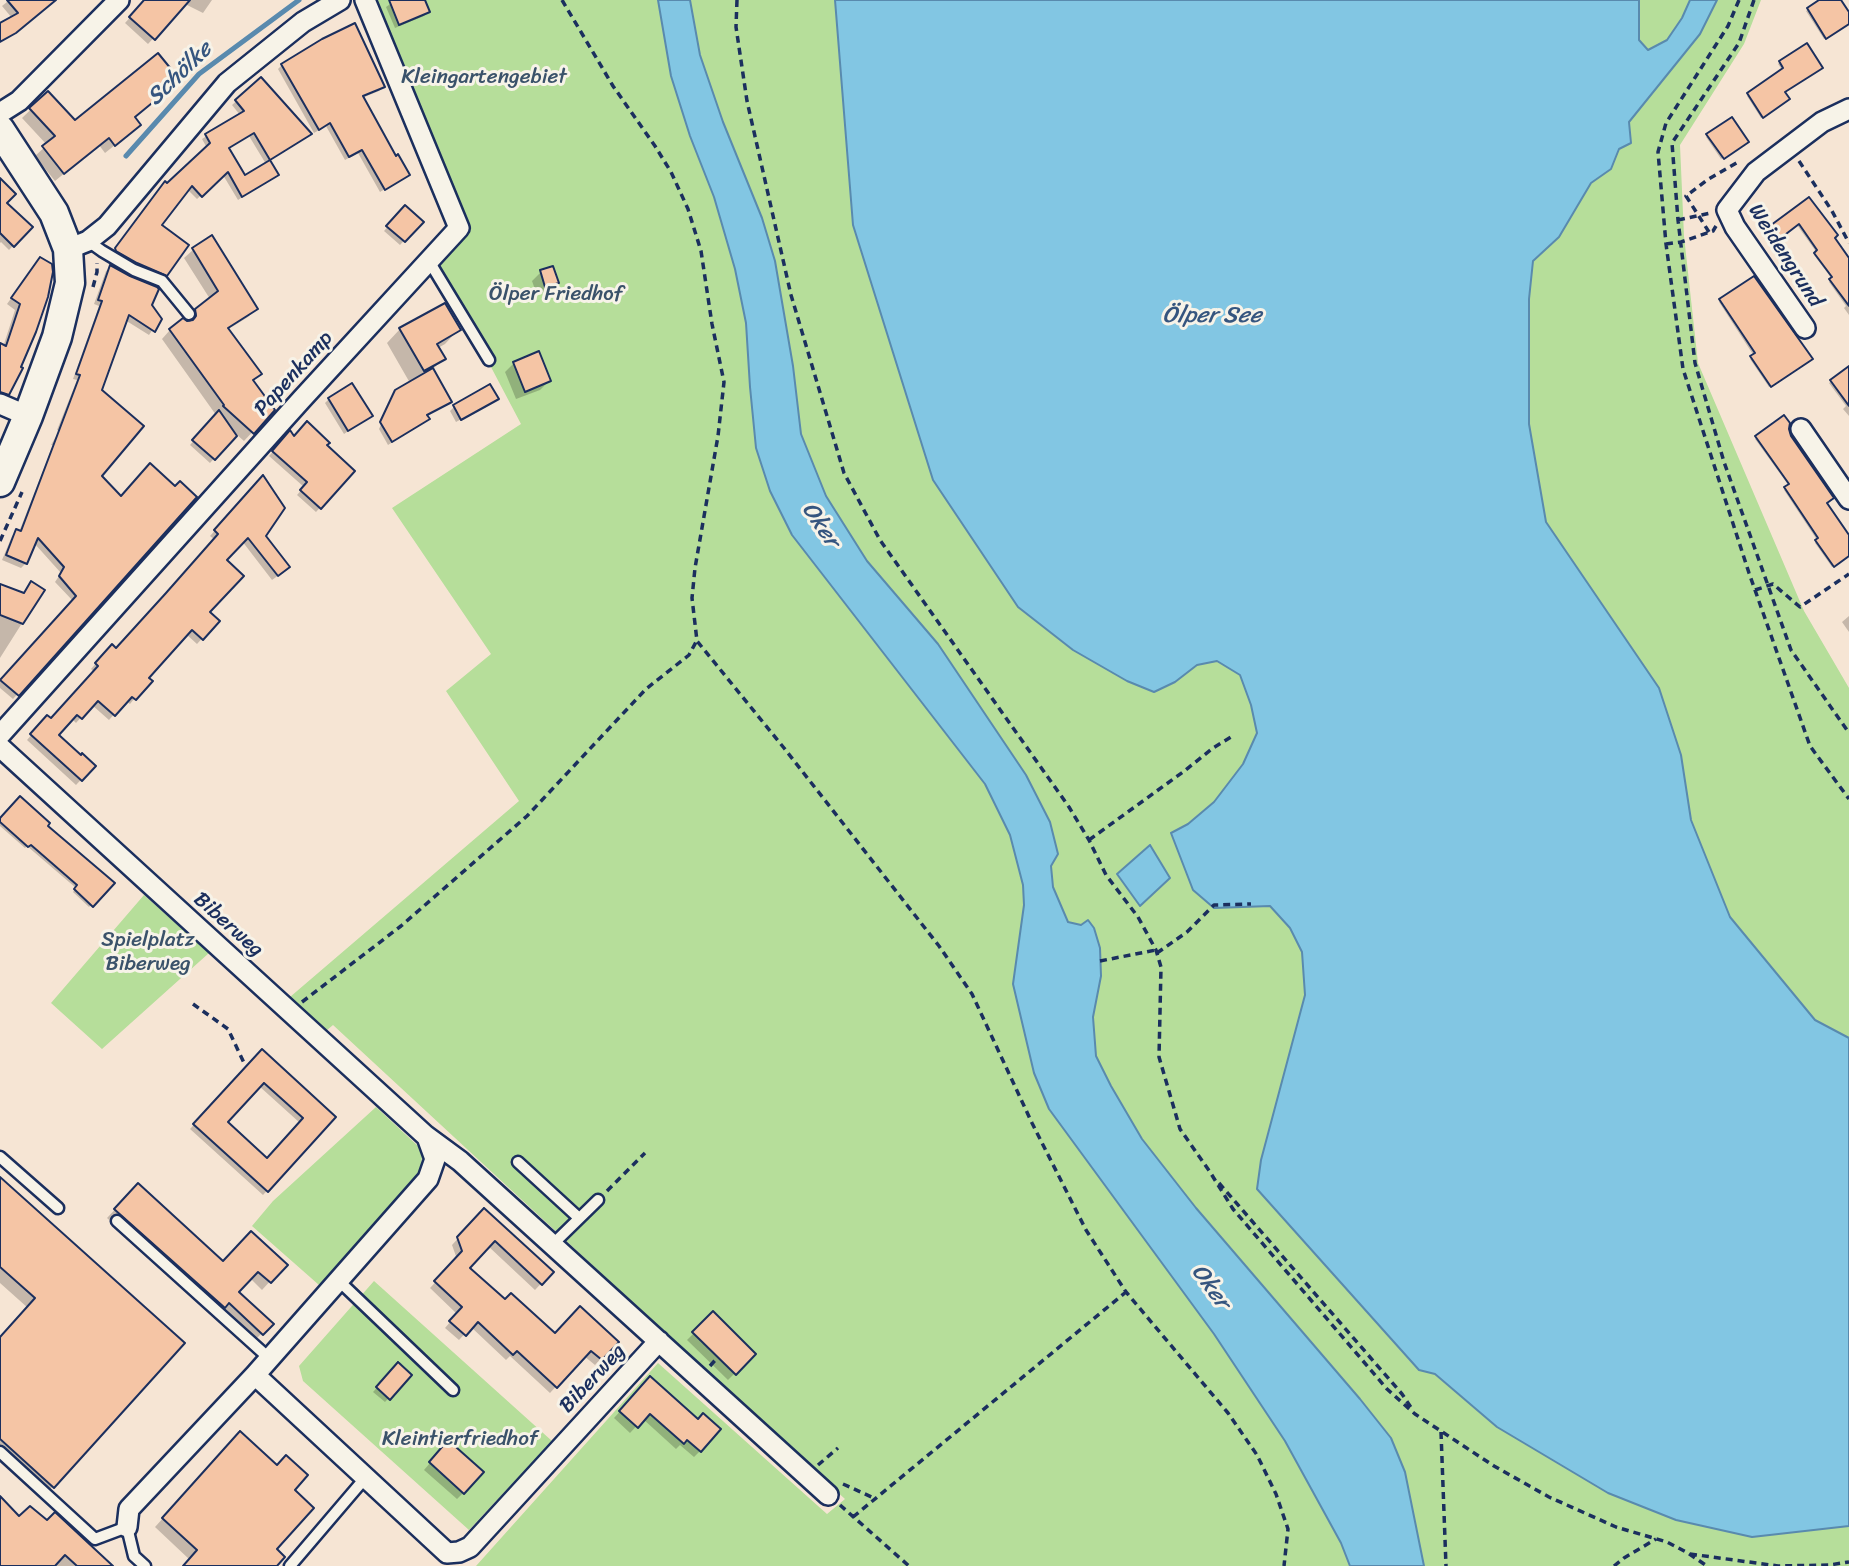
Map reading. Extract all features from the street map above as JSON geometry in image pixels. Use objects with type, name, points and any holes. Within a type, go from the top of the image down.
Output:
[{"type":"main road","points":[[0,130],[78,245],[57,337],[0,482]]},
{"type":"street","points":[[0,113],[19,101],[119,0]]},
{"type":"street","points":[[78,245],[107,226],[227,83],[303,22],[340,0]]},
{"type":"street","name":"Papenkamp","points":[[0,735],[264,440],[459,228],[365,0]]},
{"type":"street","name":"Weidengrund","points":[[1805,328],[1735,227],[1727,210],[1756,172],[1822,122],[1849,109]]},
{"type":"street","points":[[0,404],[28,416]]},
{"type":"street","points":[[1801,429],[1849,499]]},
{"type":"street","name":"Biberweg","points":[[0,747],[426,1136],[460,1161],[553,1244],[828,1495]]},
{"type":"street","points":[[127,1527],[129,1509],[270,1359],[428,1179],[435,1160],[426,1136]]},
{"type":"street","name":"Biberweg","points":[[255,1375],[366,1476],[445,1559],[470,1546],[659,1341]]},
{"type":"lane","points":[[78,245],[102,251],[134,270],[162,281],[189,314]]},
{"type":"lane","points":[[429,261],[489,360]]},
{"type":"lane","points":[[0,1157],[58,1208]]},
{"type":"lane","points":[[518,1162],[579,1218]]},
{"type":"lane","points":[[553,1244],[598,1200]]},
{"type":"lane","points":[[117,1221],[270,1359]]},
{"type":"lane","points":[[339,1281],[453,1391]]},
{"type":"lane","points":[[0,1452],[95,1539],[127,1527],[134,1556],[145,1566]]},
{"type":"lane","points":[[290,1566],[366,1476]]},
{"type":"path","points":[[562,0],[613,86],[671,172],[688,209],[701,251],[724,382],[718,436],[695,568],[692,598],[697,642],[784,748],[930,935],[972,994],[1086,1230],[1126,1292],[1228,1413],[1257,1455],[1276,1494],[1288,1530],[1284,1566]]},
{"type":"path","points":[[737,0],[736,27],[747,101],[761,166],[791,295],[844,472],[880,540],[1069,807],[1106,875],[1138,917],[1156,951],[1161,967],[1159,1057],[1180,1129],[1233,1209],[1387,1389],[1415,1413],[1494,1466],[1549,1497],[1616,1527],[1657,1539],[1688,1553],[1707,1566]]},
{"type":"path","points":[[1739,0],[1728,26],[1666,123],[1658,152],[1666,244],[1683,369],[1755,590],[1811,746],[1849,799]]},
{"type":"path","points":[[1754,0],[1739,43],[1672,143],[1695,363],[1724,462],[1791,650],[1849,733]]},
{"type":"path","points":[[1790,146],[1832,211],[1849,243]]},
{"type":"path","points":[[1676,197],[1686,196]]},
{"type":"path","points":[[1666,244],[1713,231],[1727,210]]},
{"type":"path","name":"Weidengrund","points":[[1678,220],[1727,210]]},
{"type":"path","points":[[1755,590],[1773,584],[1800,607],[1849,574]]},
{"type":"path","points":[[290,1012],[401,926],[527,816],[646,689],[689,655],[697,642]]},
{"type":"path","points":[[1089,840],[1231,737]]},
{"type":"path","points":[[1100,961],[1156,951],[1187,932],[1214,905],[1251,904]]},
{"type":"path","points":[[194,1004],[228,1029],[245,1065]]},
{"type":"path","points":[[615,1183],[645,1153]]},
{"type":"path","points":[[1210,1172],[1402,1394],[1415,1413]]},
{"type":"path","points":[[853,1517],[1126,1292]]},
{"type":"path","points":[[1441,1432],[1446,1566]]},
{"type":"path","points":[[807,1475],[838,1448]]},
{"type":"path","points":[[828,1495],[909,1566]]},
{"type":"path","points":[[1614,1566],[1657,1539]]},
{"type":"path","points":[[1688,1553],[1778,1566],[1849,1562]]},
{"type":"green space","points":[[372,0],[835,0],[853,225],[1073,650],[1127,681],[1154,692],[1175,682],[1197,665],[1217,661],[1240,675],[1251,705],[1257,733],[1243,764],[1214,802],[1188,824],[1171,833],[1193,890],[1214,908],[1270,906],[1290,928],[1302,952],[1305,995],[1261,1159],[1257,1189],[1419,1370],[1434,1374],[1497,1427],[1608,1493],[1752,1537],[1849,1526],[1849,1566],[476,1566],[658,1363],[827,1514],[845,1499],[333,1025],[326,1031],[290,997],[519,801],[446,691],[491,654],[392,508],[521,424],[433,257],[461,228]]},
{"type":"green space","points":[[1639,0],[1690,0],[1667,40],[1648,51],[1639,40]]},
{"type":"green space","points":[[1717,0],[1761,0],[1744,44],[1680,145],[1684,236],[1698,363],[1804,611],[1849,688],[1849,1038],[1815,1020],[1730,917],[1691,820],[1681,755],[1659,688],[1546,522],[1529,424],[1529,298],[1533,261],[1559,237],[1591,183],[1611,169],[1619,149],[1631,143],[1629,122],[1700,34]]},
{"type":"green space","name":"Spielplatz Biberweg","points":[[144,895],[209,953],[102,1049],[51,1003]]},
{"type":"green space","points":[[376,1107],[418,1146],[422,1157],[421,1166],[417,1177],[319,1285],[252,1226],[273,1201]]},
{"type":"green space","name":"Kleintierfriedhof","points":[[374,1281],[552,1441],[469,1530],[303,1381],[299,1366]]},
{"type":"water","name":"Oker","points":[[658,0],[690,0],[700,55],[723,122],[762,218],[775,261],[793,366],[801,434],[826,496],[867,561],[938,644],[1026,775],[1050,822],[1058,854],[1051,866],[1053,887],[1068,922],[1081,925],[1088,920],[1094,928],[1100,948],[1101,976],[1093,1017],[1096,1056],[1142,1139],[1196,1208],[1391,1438],[1405,1472],[1424,1566],[1350,1566],[1341,1543],[1285,1441],[1214,1334],[1049,1109],[1034,1073],[1013,984],[1024,905],[1023,885],[1010,835],[985,784],[792,535],[770,491],[756,448],[746,323],[735,269],[714,197],[690,136],[671,76]]},
{"type":"water","name":"Ölper See","points":[[835,0],[1639,0],[1639,40],[1648,50],[1667,40],[1690,0],[1717,0],[1700,34],[1629,122],[1631,143],[1619,149],[1611,169],[1591,183],[1559,237],[1533,261],[1529,299],[1529,424],[1546,522],[1659,688],[1681,755],[1691,820],[1730,917],[1815,1020],[1849,1038],[1849,1526],[1752,1537],[1676,1520],[1608,1493],[1497,1427],[1435,1374],[1419,1370],[1257,1189],[1261,1160],[1305,995],[1302,952],[1290,928],[1270,906],[1214,908],[1193,890],[1171,833],[1188,824],[1214,802],[1243,764],[1257,733],[1251,705],[1240,675],[1217,661],[1197,665],[1175,682],[1154,692],[1127,681],[1073,650],[1018,607],[933,480],[853,225]]},
{"type":"water","points":[[1150,845],[1170,878],[1140,906],[1117,874]]},
{"type":"building","points":[[7,0],[56,0],[16,33],[0,42],[0,23],[18,13]]},
{"type":"building","points":[[144,0],[190,0],[155,40],[129,17]]},
{"type":"building","points":[[389,0],[425,0],[430,12],[399,25]]},
{"type":"building","points":[[1819,0],[1841,0],[1849,12],[1849,24],[1826,39],[1807,8]]},
{"type":"building","points":[[355,23],[385,87],[363,96],[396,156],[398,154],[410,175],[385,190],[362,150],[349,157],[330,123],[319,130],[281,64]]},
{"type":"building","points":[[1807,43],[1823,68],[1785,92],[1790,99],[1763,118],[1747,93],[1783,68],[1779,61]]},
{"type":"building","points":[[158,53],[180,80],[135,117],[141,125],[115,146],[109,138],[64,174],[42,146],[55,136],[29,108],[48,91],[75,120]]},
{"type":"building","points":[[261,77],[312,134],[270,160],[279,175],[242,197],[228,172],[202,197],[192,186],[162,225],[189,245],[167,276],[116,251],[115,248],[165,181],[167,183],[210,143],[205,134],[244,111],[235,100]],"holes":[[[254,133],[270,160],[245,175],[229,148]]]},
{"type":"building","points":[[1732,117],[1749,142],[1724,159],[1706,134]]},
{"type":"building","points":[[0,178],[16,194],[7,203],[33,227],[14,247],[0,233]]},
{"type":"building","points":[[1809,197],[1838,235],[1835,238],[1849,258],[1849,306],[1829,279],[1832,277],[1814,253],[1817,250],[1799,224],[1773,244],[1763,231]]},
{"type":"building","points":[[405,205],[424,222],[405,242],[386,226]]},
{"type":"building","points":[[212,235],[258,309],[228,328],[262,374],[253,380],[275,410],[254,434],[223,406],[169,329],[183,318],[187,321],[193,320],[196,316],[195,309],[218,291],[192,248]]},
{"type":"building","points":[[40,257],[52,264],[48,297],[21,367],[23,368],[9,395],[0,392],[0,343],[6,346],[20,304],[11,298]]},
{"type":"building","points":[[110,265],[159,289],[152,305],[162,319],[155,332],[129,315],[102,390],[144,426],[102,476],[121,496],[150,463],[175,486],[180,481],[197,497],[19,696],[0,680],[76,596],[59,576],[64,567],[38,538],[27,564],[6,555],[16,529],[21,531],[80,375],[76,374],[102,301],[98,300]]},
{"type":"building","points":[[553,266],[559,283],[545,287],[540,270]]},
{"type":"building","points":[[1754,276],[1813,359],[1771,387],[1750,356],[1755,353],[1719,299]]},
{"type":"building","points":[[445,303],[461,330],[437,344],[446,359],[424,371],[399,328]]},
{"type":"building","points":[[539,351],[551,381],[525,392],[513,362]]},
{"type":"building","points":[[1849,366],[1849,406],[1830,380]]},
{"type":"building","points":[[433,368],[452,402],[427,415],[430,419],[392,442],[380,422],[395,390]]},
{"type":"building","points":[[352,383],[373,416],[348,431],[328,398]]},
{"type":"building","points":[[490,384],[499,399],[461,420],[453,405]]},
{"type":"building","points":[[219,410],[237,436],[215,460],[192,440]]},
{"type":"building","points":[[1784,415],[1790,423],[1791,436],[1834,498],[1827,503],[1849,535],[1849,556],[1834,567],[1784,487],[1789,484],[1755,436]]},
{"type":"building","points":[[307,421],[330,443],[327,445],[355,471],[321,509],[300,490],[307,482],[272,451],[290,430],[294,436]]},
{"type":"building","points":[[263,475],[285,508],[266,536],[290,567],[278,576],[248,538],[227,560],[244,576],[210,612],[220,621],[203,640],[192,630],[149,678],[153,681],[136,700],[132,697],[115,716],[98,701],[82,719],[77,715],[59,735],[96,766],[82,781],[30,734],[47,715],[51,718],[98,666],[95,663],[112,644],[116,648],[166,593],[218,534],[214,530]]},
{"type":"building","points":[[31,581],[45,590],[23,624],[0,615],[0,584],[24,593]]},
{"type":"building","points":[[20,796],[50,823],[48,826],[115,883],[93,907],[74,889],[77,885],[0,822],[0,818]]},
{"type":"building","points":[[262,1049],[336,1117],[268,1192],[193,1124]],"holes":[[[264,1083],[303,1118],[267,1158],[228,1122]]]},
{"type":"building","points":[[0,1177],[185,1343],[54,1488],[0,1439],[0,1337],[35,1298],[0,1267]]},
{"type":"building","points":[[138,1183],[223,1261],[251,1231],[288,1265],[271,1283],[258,1272],[239,1292],[274,1324],[263,1335],[229,1303],[225,1308],[114,1209]]},
{"type":"building","points":[[484,1208],[554,1272],[542,1285],[495,1241],[470,1268],[505,1299],[511,1293],[555,1333],[580,1306],[619,1342],[602,1360],[591,1351],[557,1388],[517,1351],[513,1355],[478,1322],[466,1336],[449,1321],[462,1307],[434,1281],[462,1251],[457,1237]]},
{"type":"building","points":[[713,1311],[756,1354],[736,1375],[692,1332]]},
{"type":"building","points":[[398,1362],[412,1375],[390,1400],[376,1387]]},
{"type":"building","points":[[650,1376],[698,1419],[703,1413],[721,1429],[701,1452],[687,1440],[684,1444],[650,1414],[638,1428],[619,1411]]},
{"type":"building","points":[[240,1431],[277,1465],[286,1455],[308,1475],[295,1490],[314,1508],[277,1549],[285,1557],[277,1566],[183,1566],[197,1550],[162,1518]]},
{"type":"building","points":[[448,1440],[484,1472],[464,1494],[429,1462]]},
{"type":"building","points":[[0,1496],[19,1516],[30,1506],[47,1520],[55,1512],[113,1566],[77,1566],[65,1555],[55,1566],[0,1566]]},
{"type":"waterway","name":"Schölke","points":[[126,156],[199,74],[299,0]]},
{"type":"park label","name":"Kleingartengebiet","points":[[484,78]]},
{"type":"park label","name":"Ölper Friedhof","points":[[556,295]]}]
